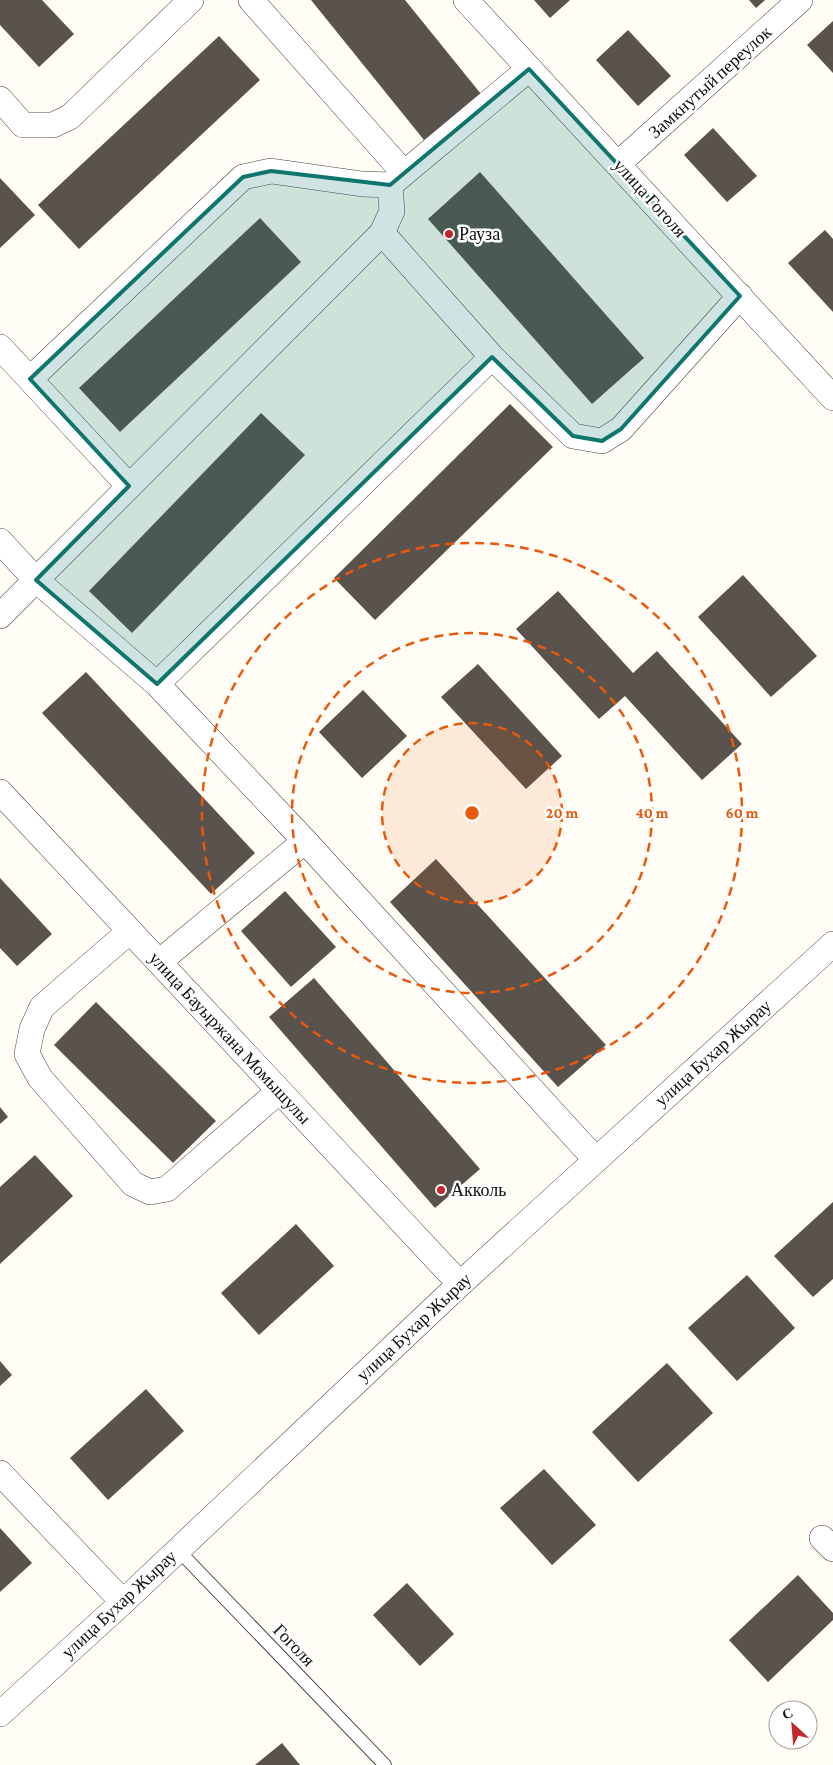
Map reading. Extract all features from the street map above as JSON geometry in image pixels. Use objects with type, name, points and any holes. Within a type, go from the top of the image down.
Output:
[{"type":"street","points":[[0,99],[23,125],[54,125],[70,117],[191,0]]},
{"type":"street","points":[[0,616],[382,233],[392,211],[397,179],[251,0]]},
{"type":"street","name":"улица Гоголя","points":[[466,0],[619,163],[833,398]]},
{"type":"street","name":"Замкнутый переулок","points":[[619,163],[800,0]]},
{"type":"street","points":[[30,379],[243,177],[271,171],[362,184],[397,179],[529,69]]},
{"type":"street","points":[[382,233],[492,357],[573,436],[602,441],[621,429],[740,296]]},
{"type":"street","points":[[0,347],[129,486]]},
{"type":"street","points":[[157,684],[492,357]]},
{"type":"street","points":[[0,541],[36,580],[157,684],[305,841],[596,1160]]},
{"type":"street","name":"улица Бауыржана Момышулы","points":[[0,792],[460,1284]]},
{"type":"street","points":[[159,962],[305,841]]},
{"type":"street","points":[[130,932],[42,1007],[32,1029],[27,1054],[40,1078],[133,1184],[150,1192],[167,1189],[279,1090]]},
{"type":"street","name":"улица Бухар Жырау","points":[[0,1714],[123,1602],[460,1284],[833,944]]},
{"type":"street","points":[[0,1473],[123,1602]]},
{"type":"lane","name":"Гоголя","points":[[178,1550],[384,1765]]},
{"type":"highlighted area","points":[[529,69],[740,296],[621,429],[602,441],[573,436],[492,357],[157,684],[36,580],[129,486],[30,379],[243,177],[271,171],[390,185]]},
{"type":"building","points":[[0,0],[42,0],[74,34],[39,67],[0,25]]},
{"type":"building","points":[[311,0],[405,0],[481,94],[424,140]]},
{"type":"building","points":[[534,0],[570,0],[550,18]]},
{"type":"building","points":[[749,0],[765,0],[756,8]]},
{"type":"building","points":[[833,21],[833,73],[807,45]]},
{"type":"building","points":[[628,30],[671,76],[638,106],[596,60]]},
{"type":"building","points":[[219,36],[260,80],[79,249],[38,205]]},
{"type":"building","points":[[713,128],[757,176],[727,202],[684,155]]},
{"type":"building","points":[[480,172],[644,358],[592,404],[428,219]]},
{"type":"building","points":[[0,178],[35,215],[0,248]]},
{"type":"building","points":[[260,218],[301,262],[120,432],[79,388]]},
{"type":"building","points":[[825,230],[833,239],[833,312],[788,263]]},
{"type":"building","points":[[510,404],[553,447],[375,620],[334,578]]},
{"type":"building","points":[[261,413],[305,455],[132,633],[89,591]]},
{"type":"building","points":[[743,575],[817,656],[771,697],[698,617]]},
{"type":"building","points":[[558,591],[633,673],[657,651],[742,744],[702,780],[625,696],[599,719],[516,629]]},
{"type":"building","points":[[478,664],[562,756],[526,789],[441,697]]},
{"type":"building","points":[[86,672],[255,853],[211,894],[42,713]]},
{"type":"building","points":[[363,690],[407,736],[362,778],[319,732]]},
{"type":"building","points":[[436,859],[606,1045],[558,1087],[390,902]]},
{"type":"building","points":[[0,878],[52,934],[17,966],[0,948]]},
{"type":"building","points":[[285,891],[336,947],[291,987],[241,931]]},
{"type":"building","points":[[314,978],[480,1169],[435,1208],[269,1017]]},
{"type":"building","points":[[96,1002],[216,1121],[173,1163],[54,1045]]},
{"type":"building","points":[[0,1107],[8,1117],[0,1124]]},
{"type":"building","points":[[35,1155],[73,1196],[0,1264],[0,1187]]},
{"type":"building","points":[[833,1202],[833,1279],[813,1297],[774,1256]]},
{"type":"building","points":[[296,1224],[334,1266],[259,1335],[221,1293]]},
{"type":"building","points":[[747,1275],[795,1328],[737,1381],[688,1328]]},
{"type":"building","points":[[0,1361],[12,1375],[0,1386]]},
{"type":"building","points":[[667,1363],[713,1413],[638,1482],[592,1432]]},
{"type":"building","points":[[146,1389],[184,1431],[108,1500],[70,1458]]},
{"type":"building","points":[[544,1469],[596,1525],[552,1565],[500,1508]]},
{"type":"building","points":[[0,1528],[32,1563],[0,1592]]},
{"type":"building","points":[[798,1575],[833,1613],[833,1620],[768,1682],[729,1640]]},
{"type":"building","points":[[407,1583],[454,1634],[420,1666],[373,1615]]},
{"type":"building","points":[[282,1743],[300,1765],[255,1765]]},
{"type":"place","name":"Рауза","points":[[449,234]]},
{"type":"place","name":"Акколь","points":[[441,1190]]}]
